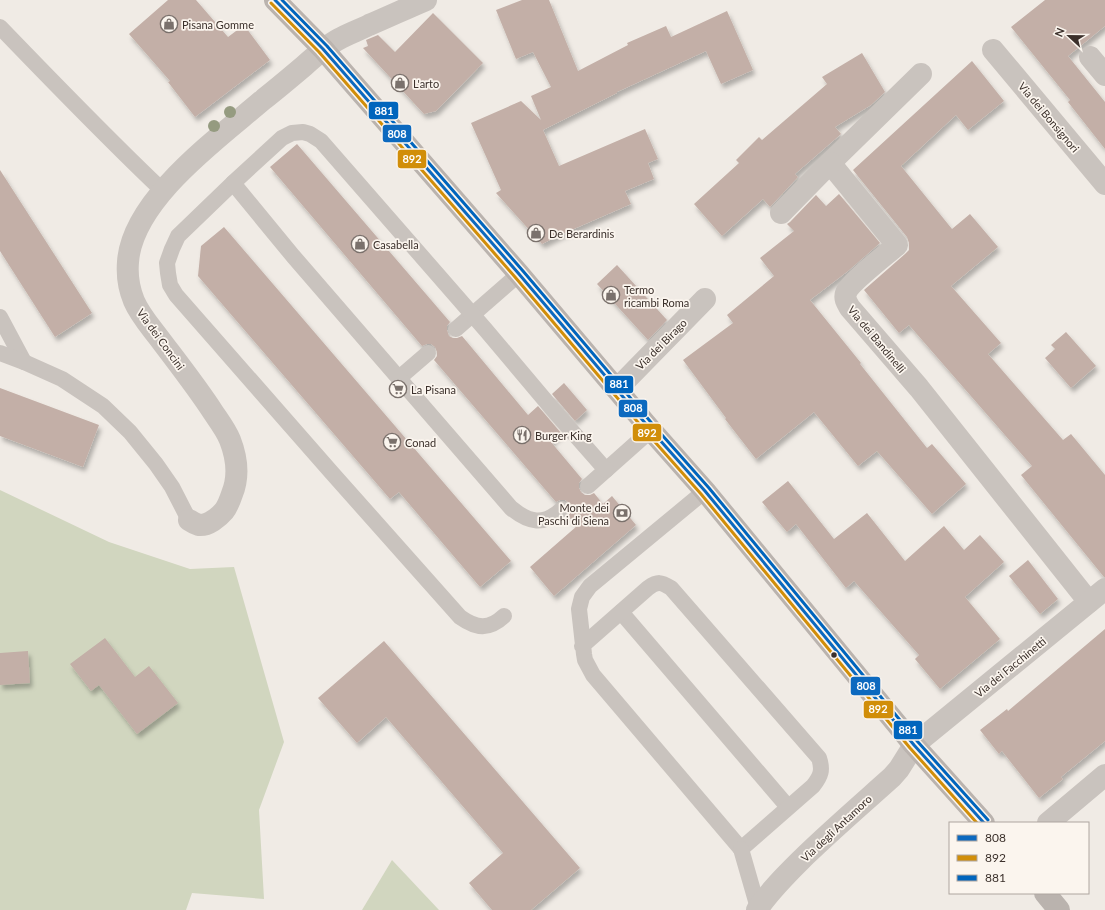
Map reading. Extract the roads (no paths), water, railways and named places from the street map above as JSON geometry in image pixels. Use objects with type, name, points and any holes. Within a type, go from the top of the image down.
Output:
[{"type":"main road","points":[[275,0],[323,49],[519,274],[651,430],[705,491],[914,745],[983,822]]},
{"type":"main road","points":[[1045,894],[1059,910]]},
{"type":"street","name":"Via dei Concini","points":[[189,520],[199,525],[209,523],[218,517],[224,510],[229,502],[236,483],[236,468],[233,452],[227,434],[198,390],[142,316],[134,301],[131,291],[128,259],[134,235],[148,210],[162,191],[182,171],[217,139],[323,49],[339,39],[426,0]]},
{"type":"street","name":"Via dei Bonsignori","points":[[993,50],[1105,184]]},
{"type":"street","points":[[1090,57],[1105,75]]},
{"type":"street","points":[[781,213],[921,74]]},
{"type":"street","name":"Via dei Bandinelli","points":[[830,163],[897,245],[853,283],[846,291],[845,301],[1097,596]]},
{"type":"street","name":"Via dei Birago","points":[[617,389],[705,300]]},
{"type":"street","name":"Via dei Facchinetti","points":[[914,745],[1097,596]]},
{"type":"street","name":"Via degli Antamoro","points":[[758,909],[769,894],[796,866],[892,777],[899,769],[914,745]]},
{"type":"street","points":[[1049,822],[1105,775]]},
{"type":"lane","points":[[0,27],[72,102],[162,191]]},
{"type":"lane","points":[[504,616],[498,622],[488,626],[469,624],[460,617],[176,295],[170,285],[167,263],[178,236],[282,138],[292,133],[303,132],[310,134],[322,141],[606,470]]},
{"type":"lane","points":[[233,183],[293,256],[512,508],[519,514],[534,521],[549,518],[562,509]]},
{"type":"lane","points":[[456,330],[519,274]]},
{"type":"lane","points":[[0,317],[24,362]]},
{"type":"lane","points":[[0,353],[62,379],[103,406],[130,432],[156,464],[172,487],[189,520]]},
{"type":"lane","points":[[399,378],[428,353]]},
{"type":"lane","points":[[588,486],[651,430]]},
{"type":"lane","points":[[705,491],[590,586],[582,597],[579,609],[582,646],[585,660],[593,675],[741,849],[758,909]]},
{"type":"lane","points":[[582,646],[653,584],[665,584],[671,588],[819,758],[821,765],[819,779],[813,786],[741,849]]},
{"type":"lane","points":[[621,612],[788,807]]},
{"type":"place","name":"Pisana Gomme","points":[[169,24]]},
{"type":"place","name":"L'arto","points":[[400,83]]},
{"type":"place","name":"De Berardinis","points":[[536,233]]},
{"type":"place","name":"Casabella","points":[[360,244]]},
{"type":"place","name":"Termo ricambi Roma","points":[[611,295]]},
{"type":"place","name":"La Pisana","points":[[398,389]]},
{"type":"place","name":"Burger King","points":[[522,435]]},
{"type":"place","name":"Conad","points":[[392,442]]},
{"type":"place","name":"Monte dei Paschi di Siena","points":[[622,513]]}]
